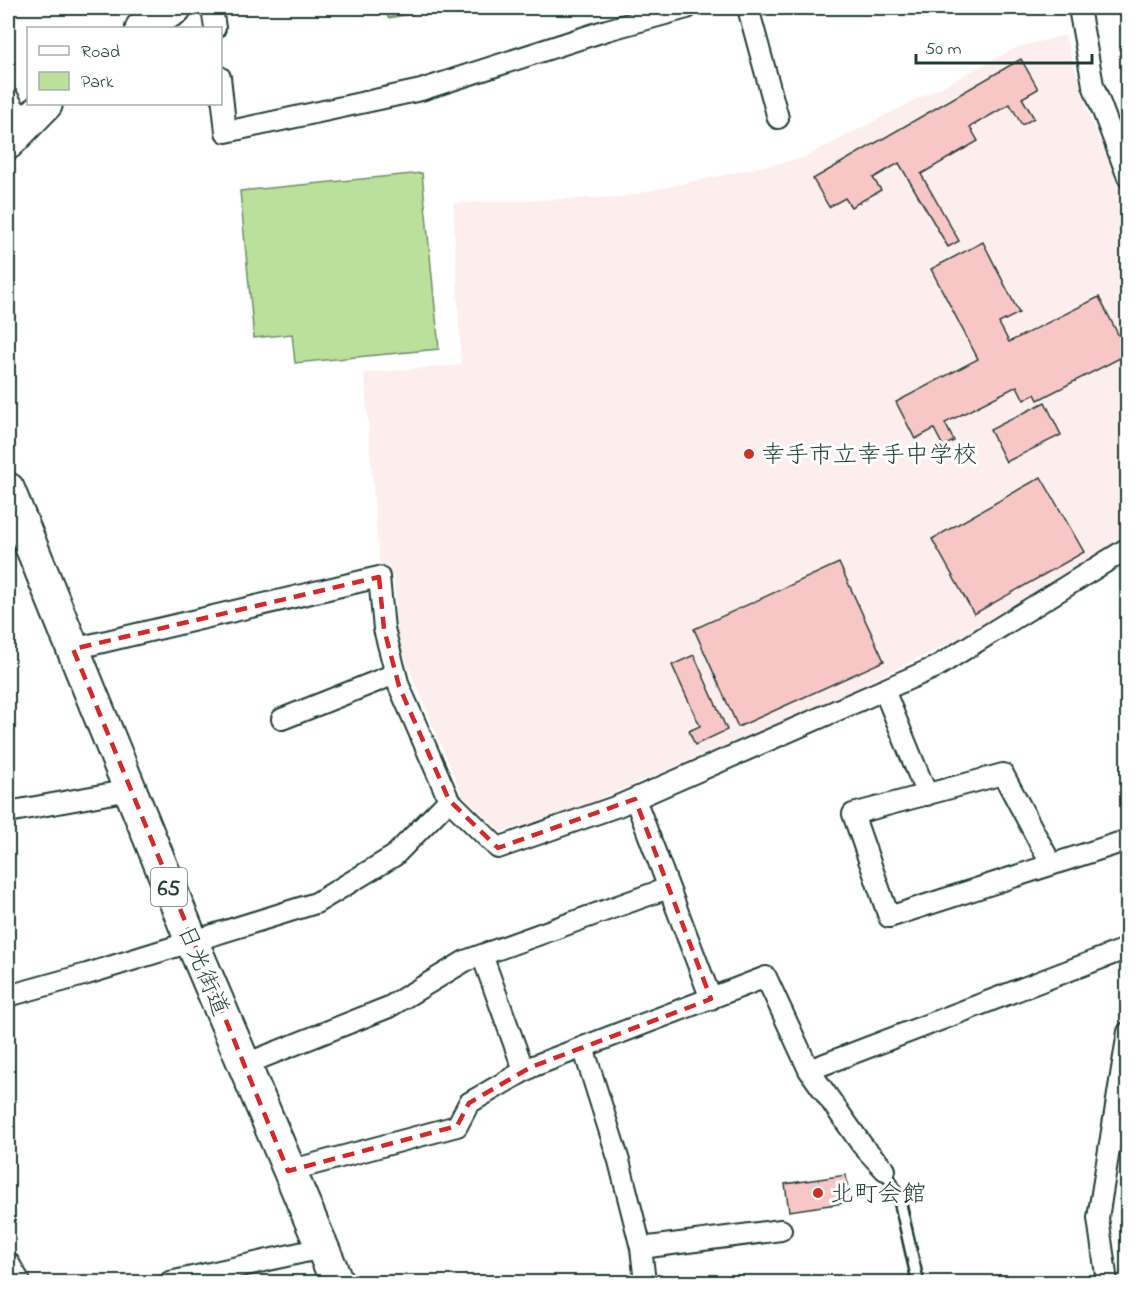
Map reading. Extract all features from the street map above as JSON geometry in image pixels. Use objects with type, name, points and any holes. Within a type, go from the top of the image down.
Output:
[{"type":"main road","points":[[144,27],[175,8]]},
{"type":"main road","name":"日光街道","points":[[8,489],[192,942],[336,1282]]},
{"type":"street","points":[[212,8],[215,27]]},
{"type":"street","points":[[222,95],[226,132],[421,90],[607,30],[687,8]]},
{"type":"street","points":[[748,8],[778,118]]},
{"type":"street","points":[[1079,8],[1093,85],[1128,177]]},
{"type":"street","points":[[73,649],[379,577],[384,630],[399,686],[449,800],[498,848],[635,799],[936,668],[1128,548]]},
{"type":"street","points":[[282,719],[396,674]]},
{"type":"street","points":[[884,690],[927,795]]},
{"type":"street","points":[[1051,864],[1003,774],[853,814],[889,917],[1128,840]]},
{"type":"street","points":[[8,812],[130,790]]},
{"type":"street","points":[[635,799],[711,999]]},
{"type":"street","points":[[8,996],[316,903],[394,856],[449,800]]},
{"type":"street","points":[[243,1065],[389,1007],[465,961],[668,888]]},
{"type":"street","points":[[809,1070],[1128,948]]},
{"type":"street","points":[[482,955],[524,1071]]},
{"type":"street","points":[[288,1171],[457,1126],[469,1103],[524,1071],[766,977],[809,1070],[862,1145],[885,1170]]},
{"type":"street","points":[[1107,1282],[1098,1218],[1128,1032]]},
{"type":"street","points":[[583,1047],[619,1161],[641,1248],[645,1282]]},
{"type":"street","points":[[641,1248],[781,1230]]},
{"type":"street","points":[[173,1282],[322,1248]]},
{"type":"street","points":[[8,1262],[21,1282]]},
{"type":"lane","points":[[885,1170],[899,1198],[918,1282]]},
{"type":"highlighted area","points":[[379,577],[384,629],[399,686],[449,800],[498,848],[635,799],[711,999],[531,1067],[469,1103],[457,1126],[288,1171],[73,649]]},
{"type":"shaded area","name":"幸手市立幸手中学校","points":[[1065,35],[1089,115],[1127,201],[1127,535],[954,641],[832,700],[576,809],[501,832],[462,795],[397,639],[394,578],[379,561],[364,373],[461,365],[453,203],[621,197],[803,158],[1018,47]]},
{"type":"green space","points":[[386,8],[448,8],[388,18]]},
{"type":"green space","points":[[422,173],[439,349],[295,363],[292,334],[254,338],[240,191]]},
{"type":"building","points":[[1021,59],[1038,89],[1022,98],[1034,118],[1022,125],[1010,104],[970,127],[978,141],[921,174],[959,241],[948,247],[899,163],[873,178],[881,190],[851,207],[845,198],[829,207],[813,179]]},
{"type":"building","points":[[983,242],[1019,313],[999,323],[1009,342],[1099,297],[1128,354],[1038,400],[1035,394],[1024,400],[1017,386],[945,423],[954,441],[943,446],[934,429],[915,439],[896,402],[978,359],[931,269]]},
{"type":"building","points":[[1045,402],[1061,435],[1006,462],[990,430]]},
{"type":"building","points":[[1041,477],[1084,552],[974,614],[932,539]]},
{"type":"building","points":[[839,563],[884,661],[738,727],[694,629]]},
{"type":"building","points":[[694,655],[727,730],[695,745],[689,731],[700,726],[672,665]]},
{"type":"building","name":"北町会館","points":[[846,1175],[850,1202],[789,1211],[785,1184]]},
{"type":"place","name":"幸手市立幸手中学校","points":[[749,454]]},
{"type":"place","name":"北町会館","points":[[818,1193]]}]
